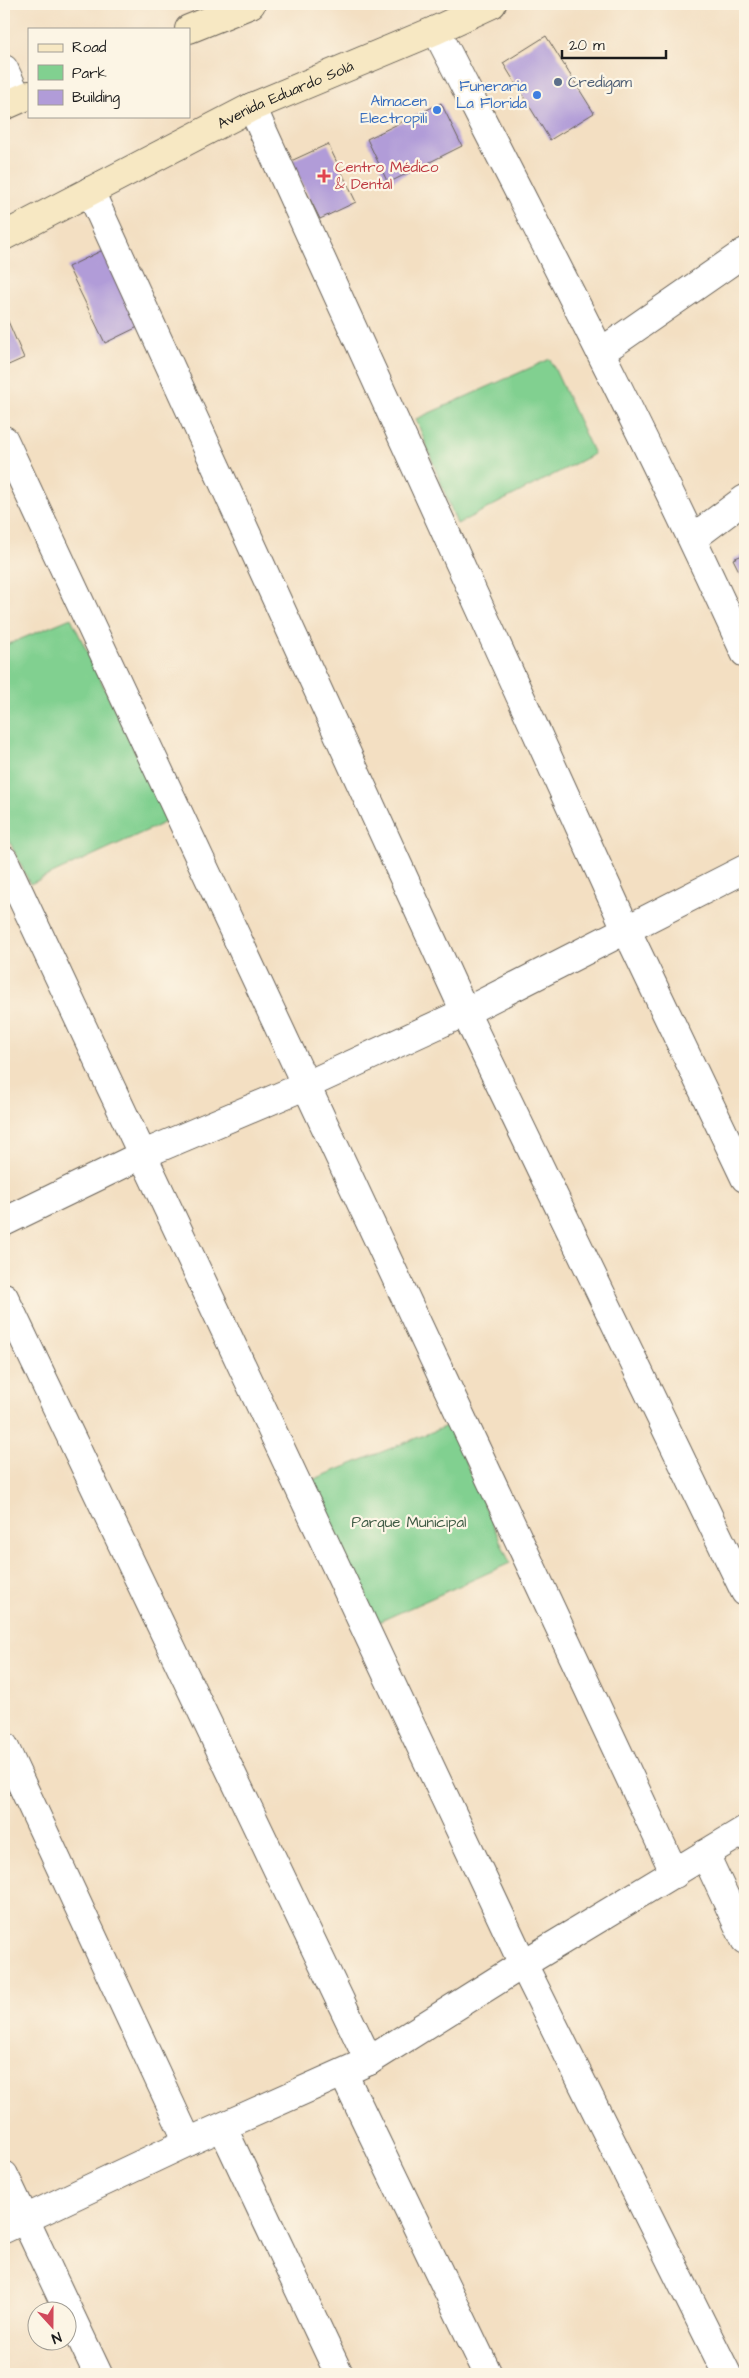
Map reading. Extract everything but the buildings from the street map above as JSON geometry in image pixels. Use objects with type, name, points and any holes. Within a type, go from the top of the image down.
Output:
[{"type":"main road","points":[[190,29],[251,4]]},
{"type":"main road","name":"Avenida Eduardo Solá","points":[[4,236],[252,108],[436,30],[492,4]]},
{"type":"street","points":[[436,30],[601,352],[693,538],[745,653]]},
{"type":"street","points":[[4,68],[17,100]]},
{"type":"street","points":[[252,108],[627,931],[745,1178]]},
{"type":"street","points":[[90,191],[465,1012],[745,1592]]},
{"type":"street","points":[[601,352],[745,252]]},
{"type":"street","points":[[4,440],[675,1874]]},
{"type":"street","points":[[693,538],[745,499]]},
{"type":"street","points":[[4,860],[144,1154],[522,1964],[727,2374]]},
{"type":"street","points":[[4,1222],[144,1154],[307,1086],[465,1012],[745,870]]},
{"type":"street","points":[[4,1297],[369,2062]]},
{"type":"street","points":[[4,1746],[188,2142]]},
{"type":"street","points":[[14,2224],[188,2142],[369,2062],[522,1964],[675,1874],[745,1830]]},
{"type":"street","points":[[705,1854],[745,1940]]},
{"type":"street","points":[[343,2073],[488,2374]]},
{"type":"street","points":[[223,2128],[339,2374]]},
{"type":"street","points":[[4,2175],[14,2224],[98,2374]]},
{"type":"green space","points":[[550,359],[594,454],[457,524],[416,419]]},
{"type":"green space","points":[[71,618],[168,821],[30,884],[4,830],[4,646]]},
{"type":"green space","name":"Parque Municipal","points":[[449,1425],[510,1563],[374,1624],[307,1482]]},
{"type":"place","name":"Credigam","points":[[558,82]]},
{"type":"place","name":"Funeraria La Florida","points":[[537,95]]},
{"type":"place","name":"Almacen Electropili","points":[[437,110]]},
{"type":"place","name":"Centro Médico & Dental","points":[[324,176]]}]
